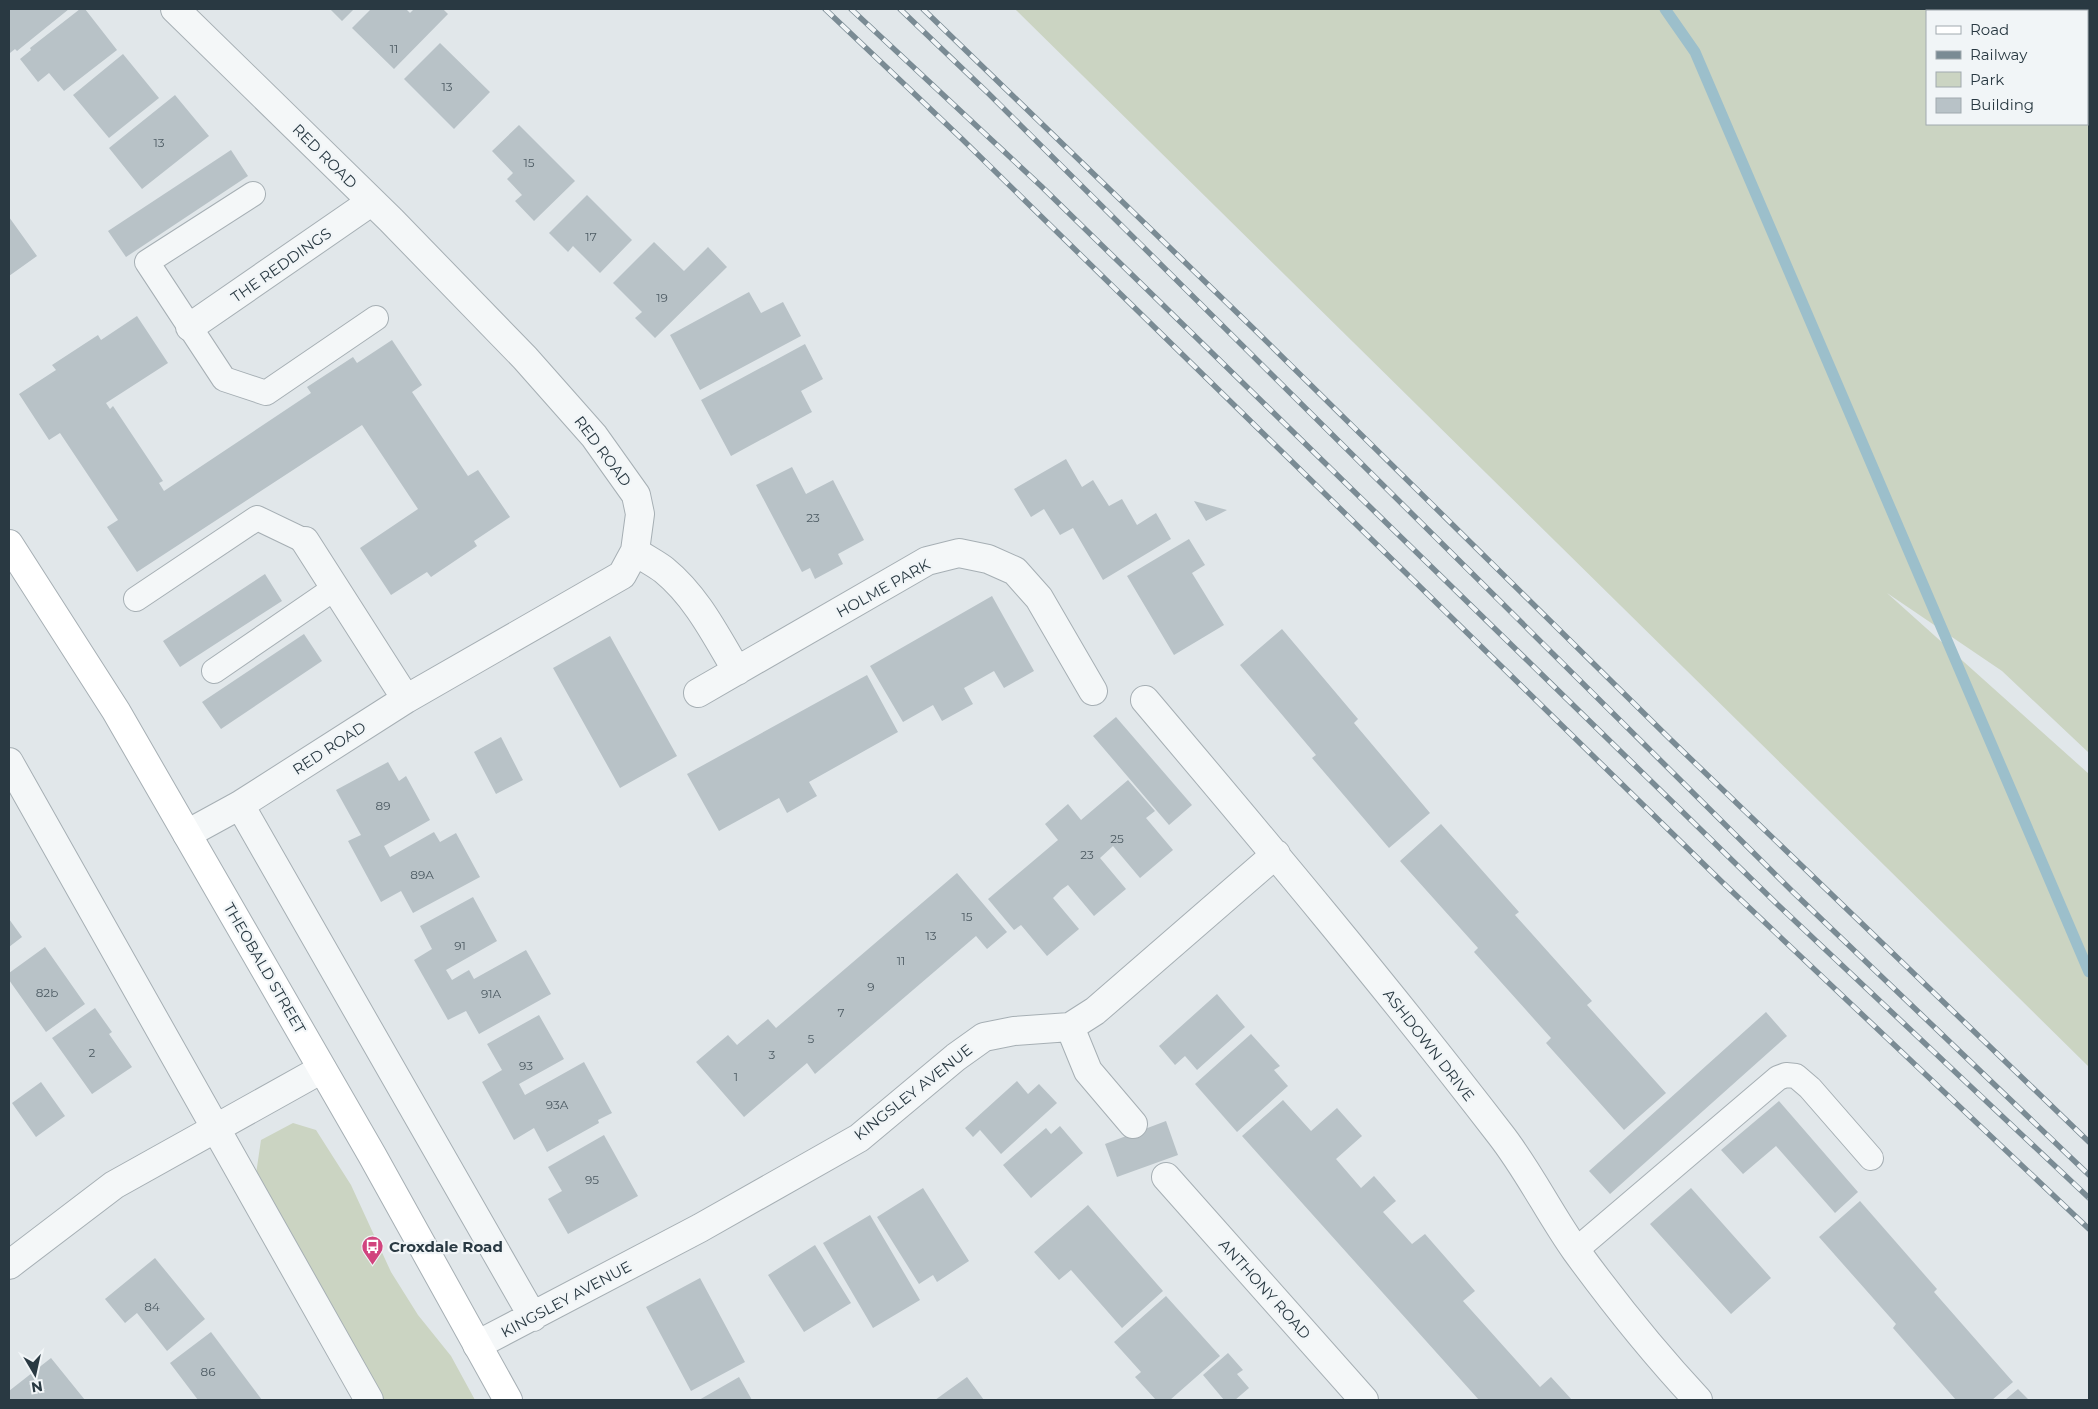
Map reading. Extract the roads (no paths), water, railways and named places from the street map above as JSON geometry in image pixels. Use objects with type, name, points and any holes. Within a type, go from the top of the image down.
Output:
[{"type":"street","name":"RED ROAD","points":[[175,9],[371,202],[525,358],[594,436],[636,495],[640,514],[635,552],[622,575],[608,585],[406,698],[240,804],[187,834]]},
{"type":"street","name":"THE REDDINGS","points":[[190,327],[371,202]]},
{"type":"street","points":[[305,541],[406,698]]},
{"type":"street","name":"THEOBALD STREET","points":[[9,544],[116,711],[377,1163],[508,1400]]},
{"type":"street","points":[[635,552],[663,570],[683,588],[697,605],[737,671]]},
{"type":"street","name":"HOLME PARK","points":[[698,693],[927,561],[959,553],[988,558],[1015,571],[1040,598],[1093,691]]},
{"type":"street","name":"ASHDOWN DRIVE","points":[[1145,700],[1276,854],[1503,1137],[1576,1250],[1662,1362],[1698,1400]]},
{"type":"street","points":[[9,762],[369,1400]]},
{"type":"street","points":[[240,804],[533,1317]]},
{"type":"street","points":[[1133,1124],[1088,1071],[1070,1027],[1094,1011],[1276,854]]},
{"type":"street","name":"KINGSLEY AVENUE","points":[[477,1345],[700,1228],[858,1138],[956,1057],[984,1037],[1014,1030],[1070,1027]]},
{"type":"street","points":[[9,1265],[114,1185],[322,1069]]},
{"type":"street","name":"ANTHONY ROAD","points":[[1166,1177],[1364,1400]]},
{"type":"lane","points":[[253,194],[147,262],[224,379],[266,393],[376,318]]},
{"type":"lane","points":[[136,599],[257,518],[305,541]]},
{"type":"lane","points":[[214,671],[335,588]]},
{"type":"lane","points":[[1576,1250],[1778,1078],[1786,1075],[1796,1076],[1810,1088],[1871,1158]]},
{"type":"waterway","points":[[1665,9],[1695,52],[2089,972]]},
{"type":"railway","points":[[825,9],[962,139],[1722,882],[2089,1229]]},
{"type":"railway","points":[[851,9],[1041,186],[1778,905],[2089,1198]]},
{"type":"railway","points":[[900,9],[989,94],[1792,891],[2089,1175]]},
{"type":"railway","points":[[923,9],[1255,330],[1670,739],[2089,1142]]},
{"type":"place","name":"Croxdale Road","points":[[373,1265]]}]
